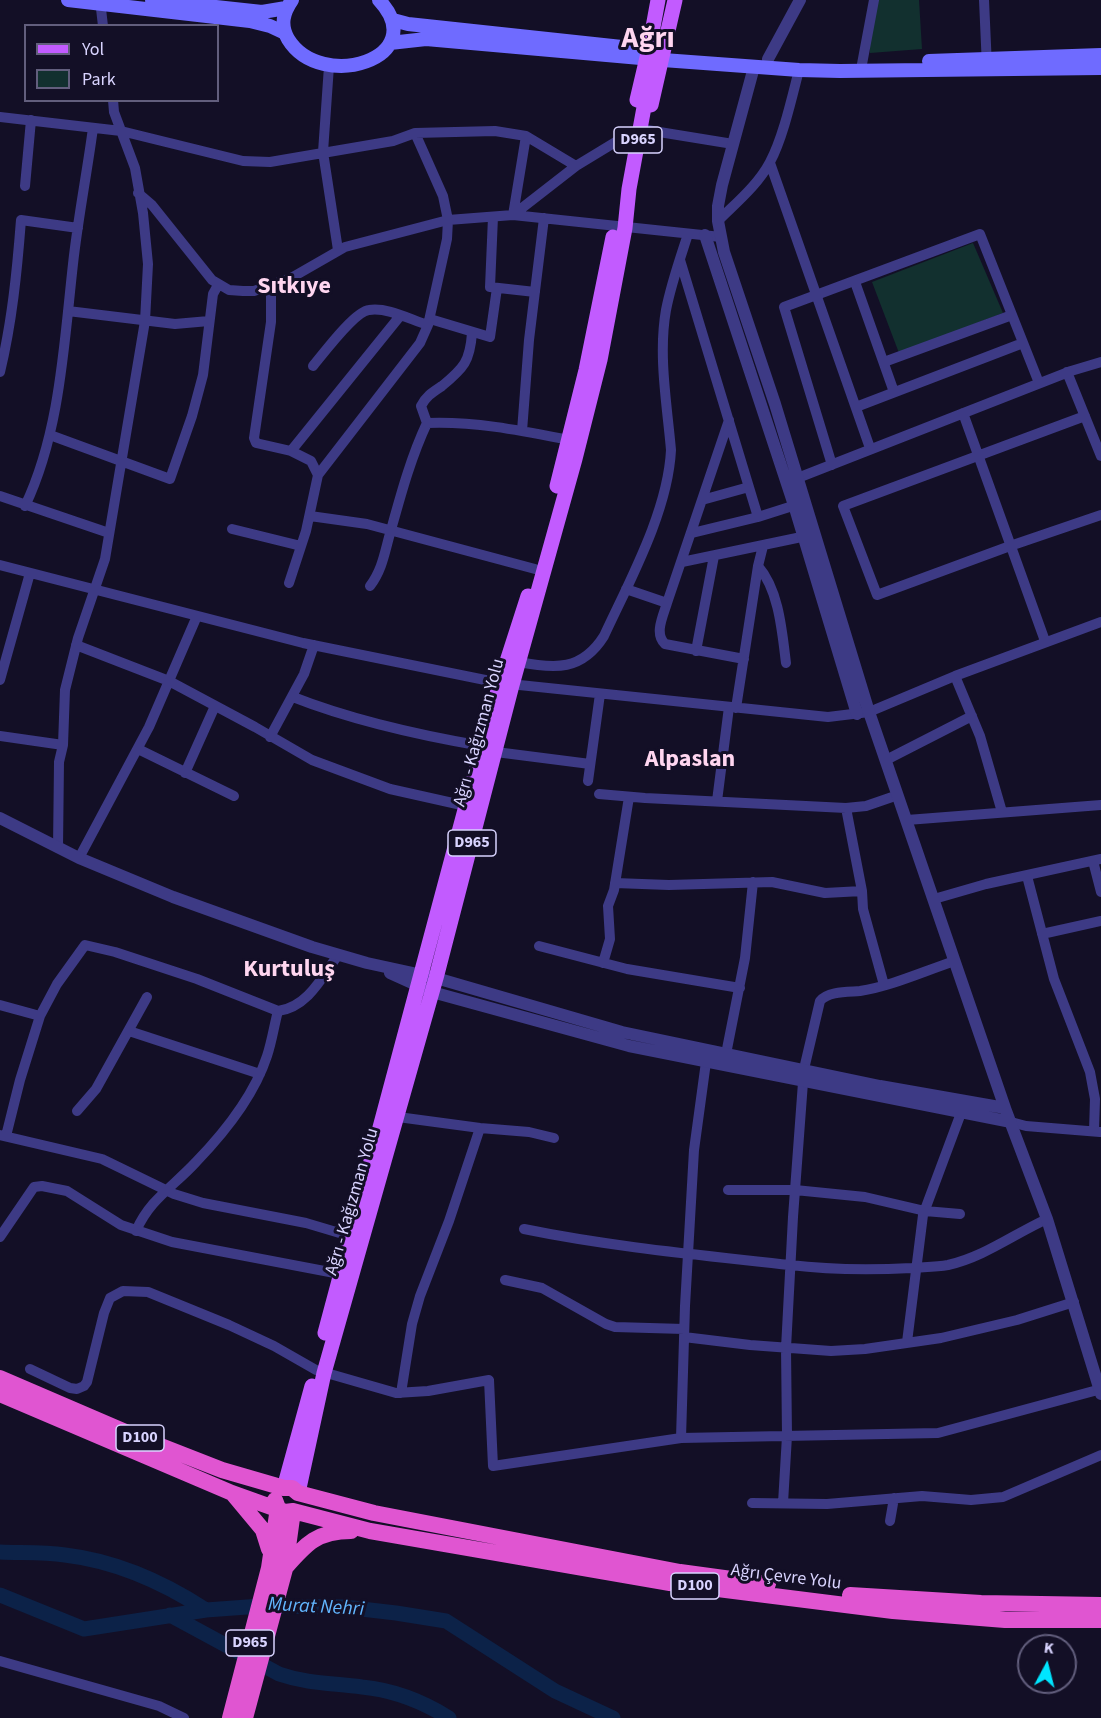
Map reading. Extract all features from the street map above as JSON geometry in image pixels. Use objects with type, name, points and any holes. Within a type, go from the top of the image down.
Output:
[{"type":"highway","name":"Ağrı Çevre Yolu","points":[[0,1378],[222,1470],[374,1514],[680,1572],[855,1595],[981,1603],[1101,1605]]},
{"type":"highway","name":"Ağrı Çevre Yolu","points":[[0,1394],[232,1493],[286,1510],[370,1531],[670,1583],[870,1608],[1005,1620],[1101,1620]]},
{"type":"highway","points":[[286,1510],[299,1505],[291,1491]]},
{"type":"highway","points":[[232,1493],[263,1530],[277,1568],[307,1544],[328,1533],[370,1531]]},
{"type":"highway","name":"D965","points":[[245,1718],[277,1568],[286,1510]]},
{"type":"highway","name":"D965","points":[[230,1718],[277,1568]]},
{"type":"main road","points":[[68,0],[250,21],[285,33]]},
{"type":"main road","points":[[152,0],[240,5],[267,12],[289,4]]},
{"type":"main road","points":[[289,4],[283,17],[285,33],[292,45],[303,54],[329,66],[343,66],[370,61],[382,54],[390,43],[394,28],[393,20],[379,0]]},
{"type":"main road","points":[[656,55],[675,0]]},
{"type":"main road","points":[[620,227],[656,55],[662,4]]},
{"type":"main road","points":[[393,20],[408,24],[656,55],[799,70],[988,65],[1101,55]]},
{"type":"main road","points":[[390,43],[426,39],[656,55],[840,64],[1101,68]]},
{"type":"main road","name":"Ağrı - Kağızman Yolu","points":[[320,1372],[398,1117],[434,985],[489,749],[569,440],[620,227],[647,91]]},
{"type":"main road","name":"Ağrı - Kağızman Yolu","points":[[506,684],[519,662],[575,459],[594,382],[620,227]]},
{"type":"main road","name":"Ağrı - Kağızman Yolu","points":[[291,1491],[320,1372],[340,1274],[352,1237],[466,806],[489,749]]},
{"type":"street","points":[[768,59],[800,0]]},
{"type":"street","points":[[862,64],[867,27],[874,0]]},
{"type":"street","points":[[984,0],[988,65]]},
{"type":"street","points":[[100,2],[103,24]]},
{"type":"street","points":[[329,66],[323,152],[338,250]]},
{"type":"street","points":[[754,67],[722,185],[718,221],[721,237],[775,404],[791,480]]},
{"type":"street","points":[[718,221],[758,180],[770,163],[791,102],[799,70]]},
{"type":"street","points":[[58,848],[59,762],[63,745],[64,690],[76,645],[105,559],[145,321],[148,264],[143,213],[135,168],[113,102]]},
{"type":"street","points":[[0,117],[121,131],[225,158],[270,162],[393,141],[415,133],[495,131],[526,136],[576,166]]},
{"type":"street","points":[[25,186],[31,120]]},
{"type":"street","points":[[25,506],[40,473],[50,435],[93,128]]},
{"type":"street","points":[[513,215],[576,166],[639,131],[733,144]]},
{"type":"street","points":[[289,583],[310,516],[318,475],[420,343],[429,322],[447,238],[448,220],[443,196],[415,133]]},
{"type":"street","points":[[513,215],[526,136]]},
{"type":"street","points":[[770,163],[870,448]]},
{"type":"street","points":[[138,192],[152,205],[199,265],[218,285],[229,290],[254,291],[271,286],[291,278],[338,250],[392,233],[448,220],[513,215],[721,237]]},
{"type":"street","points":[[493,217],[490,287],[535,292]]},
{"type":"street","points":[[522,430],[529,340],[544,218]]},
{"type":"street","points":[[0,369],[15,290],[21,220],[78,228]]},
{"type":"street","points":[[519,662],[558,667],[576,663],[597,647],[626,588],[654,522],[670,463],[671,450],[663,354],[666,311],[688,234]]},
{"type":"street","points":[[832,465],[784,307],[980,234],[1039,383]]},
{"type":"street","points":[[30,1369],[70,1388],[84,1386],[110,1298],[117,1293],[129,1290],[148,1292],[229,1324],[320,1372],[378,1389],[400,1393],[428,1391],[489,1380],[493,1466],[681,1438],[938,1433],[1101,1391],[1047,1220],[1005,1108],[907,820],[885,760],[863,713],[799,504],[705,235]]},
{"type":"street","points":[[680,260],[758,517]]},
{"type":"street","points":[[855,282],[894,393]]},
{"type":"street","points":[[50,435],[170,479],[192,416],[203,375],[213,294],[218,285]]},
{"type":"street","points":[[271,286],[271,322],[254,438],[256,443],[291,451],[311,461],[318,475]]},
{"type":"street","points":[[313,366],[360,313],[366,310],[374,309],[490,337],[497,288]]},
{"type":"street","points":[[68,311],[145,321],[192,324],[209,321]]},
{"type":"street","points":[[884,362],[1012,315]]},
{"type":"street","points":[[291,451],[400,316]]},
{"type":"street","points":[[370,586],[383,564],[390,531],[416,447],[427,423],[421,406],[425,398],[461,369],[470,354],[472,333]]},
{"type":"street","points":[[856,407],[1023,343]]},
{"type":"street","points":[[791,480],[1067,372],[1101,362]]},
{"type":"street","points":[[1067,372],[1101,456]]},
{"type":"street","points":[[963,414],[1045,641]]},
{"type":"street","points":[[1085,416],[843,506],[877,596],[1101,515]]},
{"type":"street","points":[[729,420],[659,633],[661,642],[669,646],[744,659]]},
{"type":"street","points":[[427,423],[445,422],[522,430],[569,440]]},
{"type":"street","points":[[702,500],[749,487]]},
{"type":"street","points":[[0,496],[109,533]]},
{"type":"street","points":[[692,532],[758,517],[799,504]]},
{"type":"street","points":[[310,516],[367,524],[535,569]]},
{"type":"street","points":[[232,529],[301,546]]},
{"type":"street","points":[[682,562],[808,536]]},
{"type":"street","points":[[717,801],[763,546]]},
{"type":"street","points":[[696,651],[714,556]]},
{"type":"street","points":[[0,565],[314,645],[506,684],[828,717],[863,713],[1045,641],[1101,622]]},
{"type":"street","points":[[758,566],[766,576],[777,610],[786,663]]},
{"type":"street","points":[[0,680],[30,573]]},
{"type":"street","points":[[626,588],[667,603]]},
{"type":"street","points":[[79,858],[138,749],[197,616]]},
{"type":"street","points":[[76,645],[169,681],[312,760],[353,777],[390,789],[466,806]]},
{"type":"street","points":[[270,737],[293,697],[314,645]]},
{"type":"street","points":[[956,676],[972,716],[1002,812]]},
{"type":"street","points":[[588,781],[600,694]]},
{"type":"street","points":[[293,697],[363,721],[427,736],[489,749],[590,764]]},
{"type":"street","points":[[185,773],[215,706]]},
{"type":"street","points":[[885,760],[972,716]]},
{"type":"street","points":[[0,736],[63,745]]},
{"type":"street","points":[[138,749],[234,796]]},
{"type":"street","points":[[599,794],[846,808],[866,806],[898,795]]},
{"type":"street","points":[[603,963],[610,939],[608,906],[615,883],[630,797]]},
{"type":"street","points":[[907,820],[1101,805]]},
{"type":"street","points":[[846,808],[862,891],[863,909],[884,985]]},
{"type":"street","points":[[0,818],[79,858],[173,897],[312,948],[367,963],[629,1046],[706,1062],[803,1075],[964,1106],[1011,1122],[1043,1128],[1097,1132],[1095,1099],[1097,1084],[1090,1072],[1054,979],[1027,876]]},
{"type":"street","points":[[934,899],[1097,860],[1101,892]]},
{"type":"street","points":[[726,1054],[740,988],[753,882]]},
{"type":"street","points":[[615,883],[669,885],[772,882],[825,892],[862,891]]},
{"type":"street","points":[[1042,934],[1101,921]]},
{"type":"street","points":[[338,955],[304,1000],[286,1010],[278,1011],[197,979],[115,952],[85,945],[57,984],[40,1016],[3,1136],[102,1160],[165,1190],[203,1203],[306,1223],[352,1237]]},
{"type":"street","points":[[539,946],[627,969],[740,988]]},
{"type":"street","points":[[783,1503],[787,1436],[786,1348],[795,1190],[803,1075],[817,1011],[823,997],[866,990],[955,961]]},
{"type":"street","points":[[434,985],[622,1032],[726,1054],[803,1075]]},
{"type":"street","points":[[77,1112],[96,1089],[147,997]]},
{"type":"street","points":[[0,1005],[40,1016]]},
{"type":"street","points":[[136,1231],[143,1215],[217,1139],[251,1092],[267,1055],[278,1011]]},
{"type":"street","points":[[129,1031],[260,1074]]},
{"type":"street","points":[[681,1438],[694,1150],[706,1062]]},
{"type":"street","points":[[964,1106],[1005,1108]]},
{"type":"street","points":[[907,1342],[915,1268],[925,1211],[964,1106]]},
{"type":"street","points":[[398,1117],[529,1132],[554,1138]]},
{"type":"street","points":[[400,1393],[408,1359],[412,1324],[420,1296],[449,1221],[480,1128]]},
{"type":"street","points":[[0,1237],[34,1187],[42,1186],[67,1191],[121,1225],[172,1242],[340,1274]]},
{"type":"street","points":[[728,1190],[795,1190],[876,1198],[925,1211],[960,1214]]},
{"type":"street","points":[[524,1228],[583,1241],[790,1265],[837,1269],[933,1268],[978,1255],[1047,1220]]},
{"type":"street","points":[[505,1280],[542,1288],[615,1327],[684,1333],[786,1348],[831,1351],[884,1347],[952,1336],[1017,1320],[1074,1302]]},
{"type":"street","points":[[752,1503],[827,1504],[922,1496],[971,1500],[1003,1497],[1101,1455]]},
{"type":"street","points":[[890,1521],[894,1498]]},
{"type":"street","points":[[0,1661],[159,1706],[184,1718]]},
{"type":"green space","points":[[878,0],[919,0],[922,49],[870,53],[870,22]]},
{"type":"green space","points":[[973,243],[1003,313],[899,353],[872,282]]},
{"type":"waterway","points":[[0,1552],[57,1554],[102,1562],[156,1582],[206,1610]]},
{"type":"waterway","name":"Murat Nehri","points":[[0,1595],[84,1629],[206,1610],[261,1606],[344,1607],[446,1621],[555,1691],[613,1718]]},
{"type":"waterway","points":[[170,1615],[279,1674],[310,1681],[385,1691],[428,1706],[449,1718]]},
{"type":"district","name":"Ağrı","points":[[648,40]]},
{"type":"district","name":"Sıtkıye","points":[[294,288]]},
{"type":"district","name":"Alpaslan","points":[[690,761]]},
{"type":"district","name":"Kurtuluş","points":[[289,971]]}]
